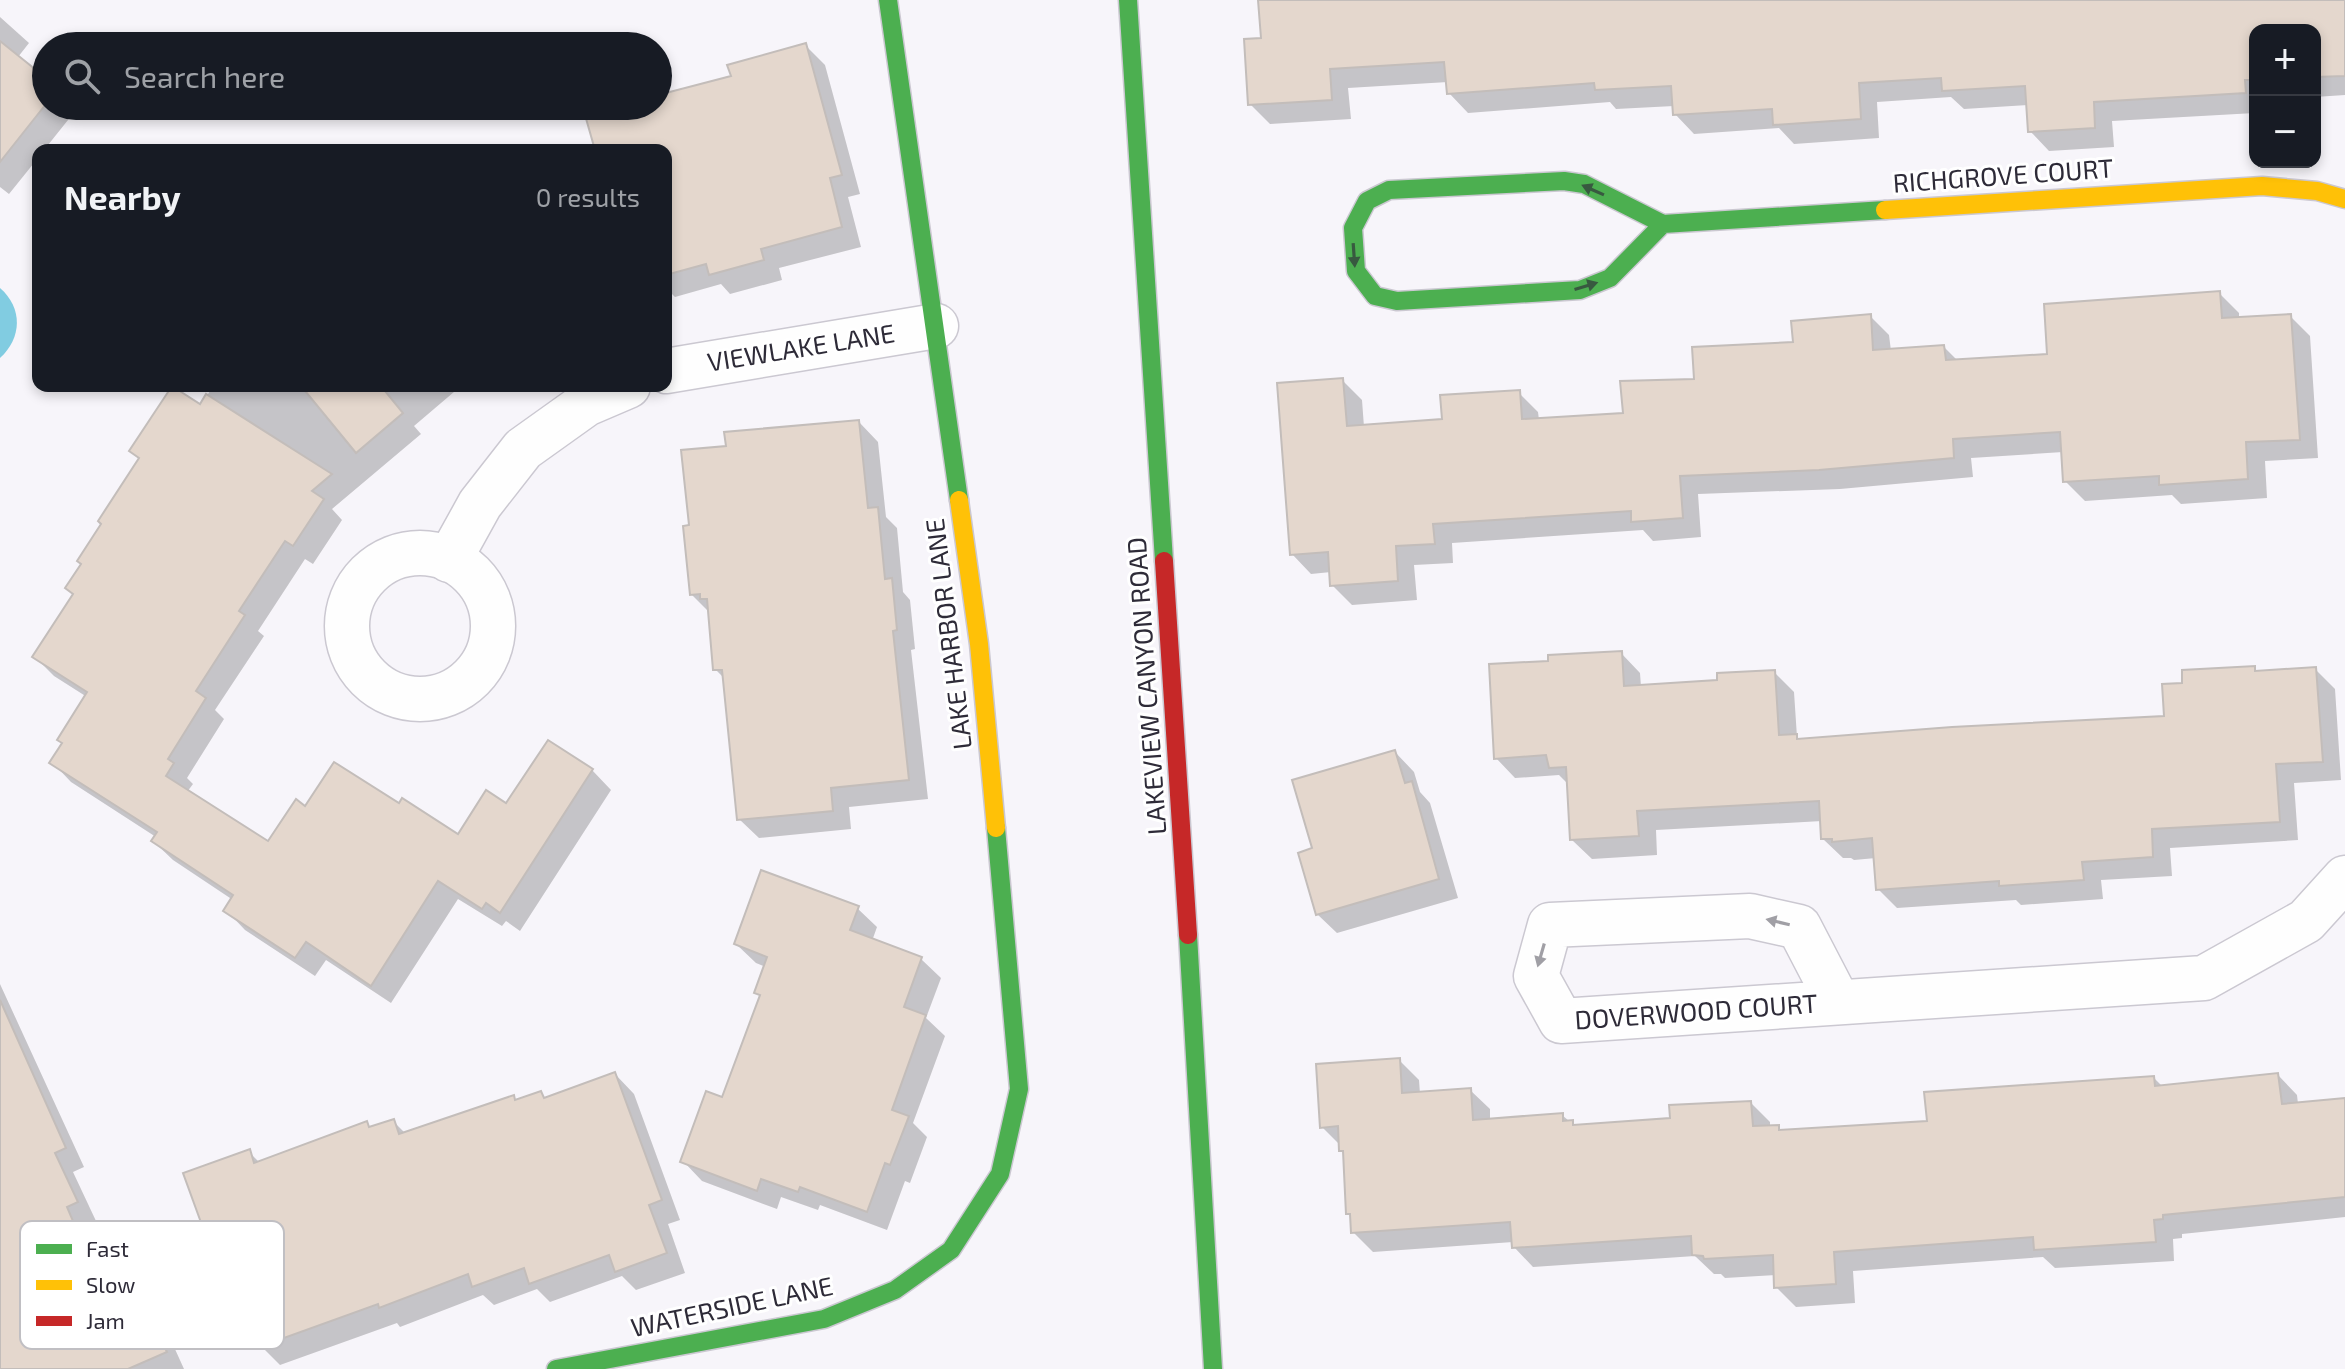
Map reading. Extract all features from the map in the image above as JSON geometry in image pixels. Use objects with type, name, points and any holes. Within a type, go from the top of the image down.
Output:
[{"type":"street","name":"LAKE HARBOR LANE","points":[[888,0],[979,644],[1019,1089],[1000,1174],[951,1250]]},
{"type":"street","name":"LAKEVIEW CANYON ROAD","points":[[1128,0],[1197,1068],[1213,1369]]},
{"type":"street","points":[[1564,181],[1584,184],[1663,224],[1610,278],[1580,290],[1397,301],[1375,296],[1356,271],[1353,228],[1367,201],[1389,190],[1564,181]]},
{"type":"street","name":"RICHGROVE COURT","points":[[1663,224],[2262,186],[2317,191],[2345,199]]},
{"type":"street","name":"VIEWLAKE LANE","points":[[672,370],[936,326]]},
{"type":"street","points":[[449,560],[480,504],[523,449],[586,404],[614,392]]},
{"type":"street","name":"DOVERWOOD COURT","points":[[1838,1002],[1799,927],[1750,916],[1550,925],[1536,976],[1561,1021],[2204,978],[2306,921],[2345,878]]},
{"type":"street","name":"WATERSIDE LANE","points":[[556,1369],[824,1319],[895,1290],[951,1250]]},
{"type":"water","points":[[0,288],[13,305],[17,323],[13,341],[0,358]]},
{"type":"building","points":[[1258,0],[2345,0],[2345,76],[2321,77],[2321,24],[2249,24],[2249,80],[2245,80],[2246,93],[2094,102],[2095,128],[2028,132],[2025,86],[1942,91],[1941,78],[1859,83],[1861,119],[1773,125],[1772,109],[1673,115],[1671,86],[1595,90],[1594,83],[1447,94],[1444,62],[1330,69],[1332,100],[1248,105],[1244,39],[1261,38]]},
{"type":"building","points":[[0,41],[32,67],[33,120],[0,162]]},
{"type":"building","points":[[806,43],[842,175],[830,178],[842,227],[761,249],[764,260],[709,275],[706,264],[672,273],[672,144],[593,144],[586,120],[672,120],[672,91],[731,76],[727,65]]},
{"type":"building","points":[[2220,291],[2222,318],[2291,314],[2300,440],[2246,442],[2248,479],[2159,485],[2159,476],[2063,482],[2060,432],[1953,439],[1954,458],[1819,470],[1680,476],[1683,518],[1631,522],[1631,511],[1433,524],[1435,544],[1396,546],[1398,581],[1330,586],[1328,552],[1290,555],[1277,383],[1343,378],[1347,426],[1442,419],[1440,395],[1520,390],[1522,419],[1623,413],[1620,381],[1694,379],[1692,347],[1793,342],[1791,321],[1871,314],[1873,350],[1944,345],[1946,360],[2047,354],[2044,304]]},
{"type":"building","points":[[168,392],[181,392],[200,404],[206,394],[332,474],[312,491],[324,499],[293,546],[285,541],[239,611],[245,615],[196,691],[206,698],[168,759],[174,763],[166,776],[268,841],[296,799],[305,806],[334,762],[399,803],[402,798],[458,834],[486,790],[506,803],[548,740],[593,769],[500,913],[486,903],[482,909],[438,881],[371,986],[306,942],[295,958],[223,911],[233,895],[151,841],[157,832],[49,763],[62,743],[57,740],[87,692],[32,657],[73,594],[65,588],[81,564],[77,561],[101,524],[98,521],[139,458],[129,451]]},
{"type":"building","points":[[306,392],[386,392],[403,413],[356,453]]},
{"type":"building","points":[[859,420],[868,508],[878,507],[885,579],[892,578],[897,630],[893,631],[909,780],[831,788],[833,811],[737,820],[722,670],[713,670],[707,599],[700,599],[700,594],[690,595],[683,526],[689,525],[681,450],[726,446],[724,432]]},
{"type":"building","points":[[1622,651],[1624,686],[1717,680],[1717,673],[1775,670],[1779,735],[1797,734],[1797,739],[2164,716],[2162,684],[2182,683],[2182,670],[2255,666],[2255,671],[2316,667],[2323,762],[2276,764],[2280,822],[2152,829],[2153,857],[2082,862],[2084,880],[1999,886],[1999,881],[1876,890],[1872,838],[1832,842],[1832,839],[1821,839],[1819,801],[1637,811],[1639,836],[1570,840],[1566,767],[1549,768],[1546,755],[1494,759],[1489,664],[1548,661],[1548,655]]},
{"type":"building","points":[[1395,750],[1405,783],[1412,781],[1439,879],[1316,915],[1298,853],[1312,848],[1292,780]]},
{"type":"building","points":[[761,870],[859,906],[850,930],[922,957],[904,1007],[926,1015],[892,1110],[909,1116],[890,1165],[885,1163],[867,1212],[800,1187],[798,1192],[761,1179],[757,1191],[680,1162],[706,1091],[722,1097],[760,995],[754,993],[767,957],[734,944]]},
{"type":"building","points":[[0,1000],[66,1148],[55,1153],[78,1202],[67,1207],[73,1221],[20,1221],[20,1349],[166,1349],[167,1352],[128,1369],[0,1369]]},
{"type":"building","points":[[1400,1058],[1402,1093],[1471,1088],[1473,1120],[1563,1113],[1563,1121],[1573,1120],[1573,1125],[1670,1118],[1669,1105],[1751,1101],[1753,1126],[1779,1125],[1779,1130],[1927,1121],[1924,1092],[2154,1076],[2155,1086],[2278,1073],[2282,1104],[2345,1098],[2345,1197],[2163,1215],[2163,1219],[2154,1220],[2156,1242],[2034,1250],[2033,1237],[1834,1252],[1836,1284],[1774,1288],[1773,1255],[1704,1259],[1703,1256],[1692,1255],[1691,1236],[1512,1248],[1510,1222],[1351,1233],[1350,1214],[1346,1214],[1343,1151],[1339,1151],[1338,1126],[1320,1128],[1316,1064]]},
{"type":"building","points":[[615,1072],[662,1200],[649,1205],[667,1253],[615,1272],[609,1255],[529,1284],[524,1268],[472,1287],[468,1274],[379,1308],[378,1304],[284,1338],[284,1221],[200,1221],[183,1173],[250,1149],[254,1163],[367,1121],[369,1127],[394,1119],[399,1134],[514,1095],[515,1100],[541,1091],[544,1098]]},
{"type":"traffic: fast","points":[[888,0],[959,500]]},
{"type":"traffic: fast","points":[[1128,0],[1164,561]]},
{"type":"traffic: fast","points":[[1663,224],[1610,278],[1580,290],[1397,301],[1375,296],[1356,271],[1353,228],[1367,201],[1389,190],[1564,181],[1584,184],[1663,224],[1885,210]]},
{"type":"traffic: fast","points":[[556,1369],[824,1319],[895,1290],[951,1250],[1000,1174],[1019,1089],[996,828]]},
{"type":"traffic: fast","points":[[1188,935],[1213,1369]]},
{"type":"traffic: slow","points":[[1885,210],[2262,186],[2317,191],[2345,199]]},
{"type":"traffic: slow","points":[[959,500],[979,644],[996,828]]},
{"type":"traffic: jam","points":[[1164,561],[1188,935]]}]
